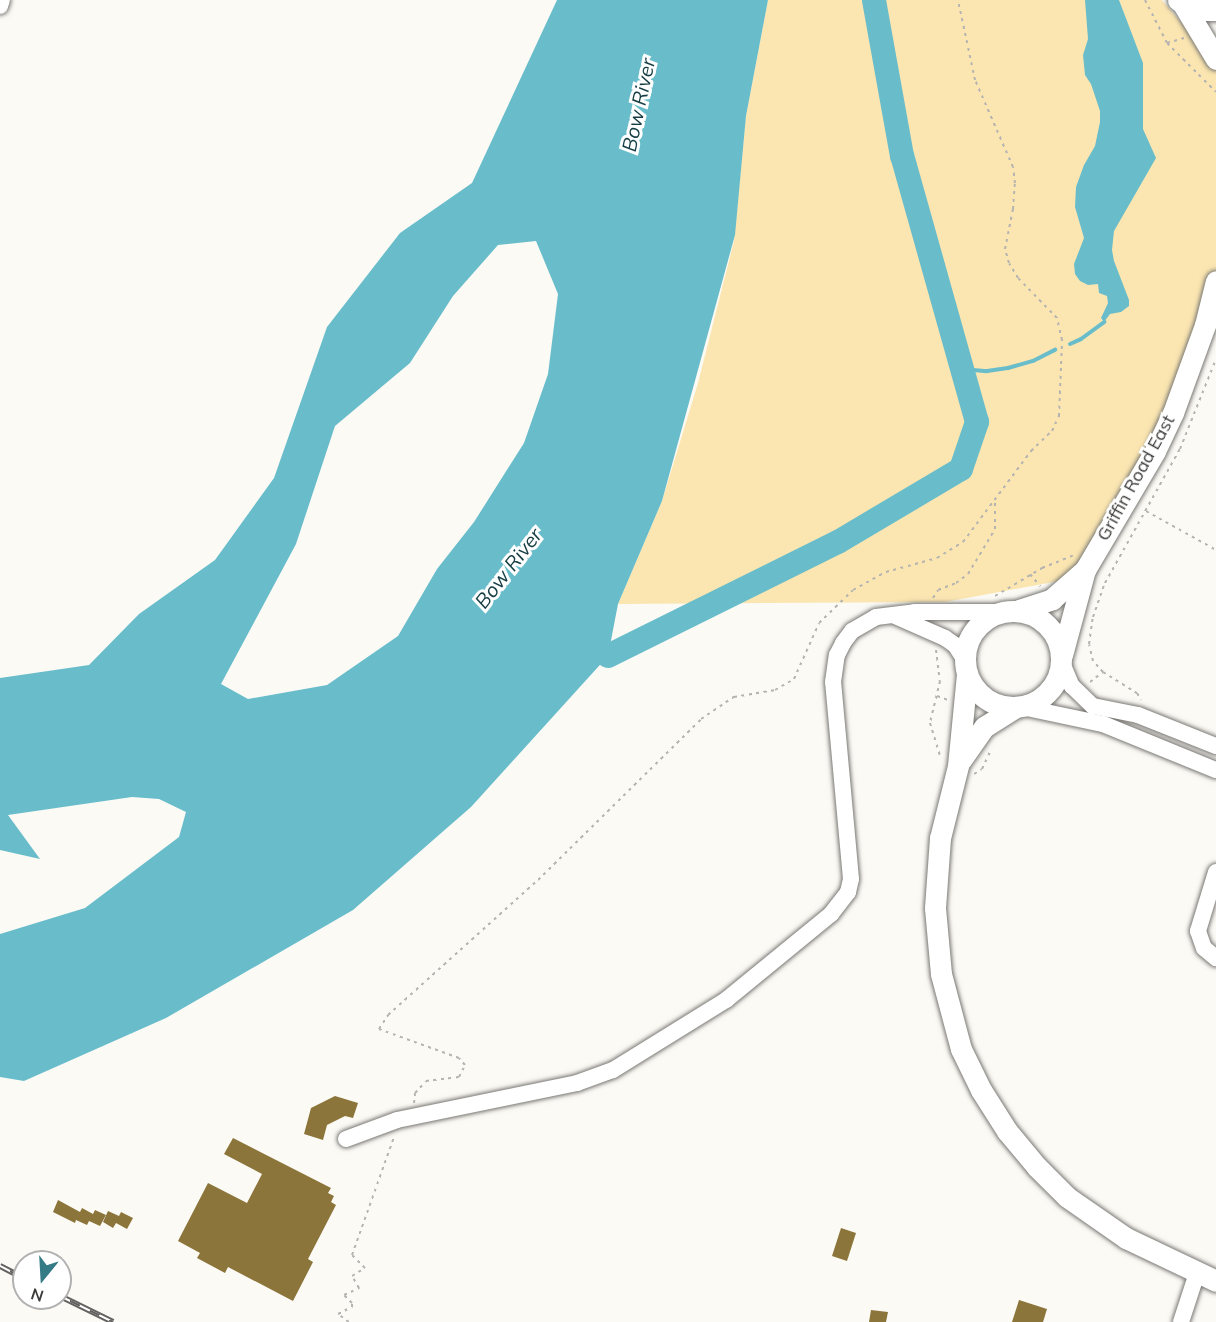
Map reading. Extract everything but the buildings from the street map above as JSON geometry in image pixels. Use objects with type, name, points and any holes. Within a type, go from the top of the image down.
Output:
[{"type":"main road","points":[[1180,2],[1196,10],[1216,10]]},
{"type":"main road","points":[[1180,2],[1216,59]]},
{"type":"main road","name":"Griffin Road East","points":[[1062,659],[1085,570],[1155,452],[1173,413],[1202,334],[1216,281]]},
{"type":"main road","name":"Griffin Road East","points":[[1003,607],[1052,599],[1085,570]]},
{"type":"main road","points":[[950,763],[984,727],[1018,707],[1038,701],[1050,692],[1058,678],[1062,659],[1058,639],[1049,625],[1035,615],[1003,607],[974,630],[967,644],[966,667],[950,763],[940,838],[934,908],[941,974],[961,1049],[981,1090],[1006,1131],[1037,1167],[1067,1197],[1126,1238],[1206,1277]]},
{"type":"main road","points":[[966,667],[974,688],[985,699],[999,706],[1018,707]]},
{"type":"street","points":[[0,6],[3,0]]},
{"type":"street","points":[[346,1139],[397,1120],[577,1083],[613,1070],[726,1000],[842,903],[851,879],[833,682],[835,663],[840,649],[852,631],[876,617],[1003,607]]},
{"type":"street","points":[[891,615],[945,638],[955,645],[966,667]]},
{"type":"street","points":[[1062,659],[1072,686],[1093,706],[1129,712],[1216,746]]},
{"type":"street","points":[[1018,707],[1103,724],[1216,770]]},
{"type":"street","points":[[1216,872],[1198,931],[1204,948],[1216,958]]},
{"type":"street","points":[[1181,1322],[1206,1277]]},
{"type":"path","points":[[416,1116],[413,1101],[420,1085],[433,1078],[459,1077],[465,1065],[459,1058],[379,1029],[388,1015],[538,880],[702,719],[734,697],[775,690],[794,679],[819,623],[853,590],[886,572],[921,564],[951,551],[963,542],[1031,451],[1052,431],[1059,416],[1062,340],[1057,318],[1018,278],[1009,263],[1005,249],[1016,183],[1013,167],[975,80],[958,0]]},
{"type":"path","points":[[1145,0],[1167,43],[1216,92]]},
{"type":"path","points":[[1167,43],[1175,39],[1191,38]]},
{"type":"path","points":[[1137,693],[1103,672],[1090,652],[1093,617],[1108,575],[1146,511],[1192,422],[1216,359]]},
{"type":"path","points":[[933,603],[938,590],[956,583],[968,574],[995,529],[995,500]]},
{"type":"path","points":[[1146,511],[1216,550]]},
{"type":"path","points":[[1003,607],[1030,574],[1099,546]]},
{"type":"path","points":[[1030,574],[1046,593]]},
{"type":"path","points":[[939,644],[936,650],[940,669],[937,696],[930,723],[950,763]]},
{"type":"path","points":[[1089,683],[1103,672]]},
{"type":"path","points":[[982,769],[993,744]]},
{"type":"path","points":[[349,1322],[338,1314],[352,1308],[352,1303],[344,1295],[359,1288],[352,1276],[365,1268],[352,1255],[388,1147],[397,1133]]},
{"type":"shaded area","points":[[768,0],[1162,0],[1216,63],[1216,281],[1189,371],[1075,578],[945,602],[618,604],[662,501],[698,383],[734,241],[746,116]]},
{"type":"water","name":"Bow River","points":[[557,0],[768,0],[746,116],[735,235],[662,501],[618,604],[608,656],[471,807],[353,910],[166,1018],[24,1081],[0,1077],[0,934],[85,908],[179,837],[186,812],[159,799],[132,797],[8,815],[40,859],[0,850],[0,678],[89,665],[139,614],[215,560],[274,478],[327,327],[400,233],[472,183]],"holes":[[[536,241],[558,294],[548,374],[524,443],[474,522],[437,569],[398,636],[327,685],[248,699],[221,684],[296,544],[335,426],[410,363],[453,296],[498,245]]]},
{"type":"water","points":[[1085,0],[1119,0],[1143,63],[1143,129],[1156,158],[1114,231],[1112,250],[1114,261],[1129,300],[1129,306],[1121,312],[1110,314],[1104,322],[1101,318],[1108,303],[1107,296],[1099,293],[1098,284],[1088,285],[1080,281],[1075,274],[1074,264],[1084,238],[1075,207],[1076,187],[1084,165],[1095,146],[1100,122],[1100,111],[1091,84],[1085,75],[1083,55],[1088,39]]},
{"type":"waterway","points":[[608,656],[838,542],[961,469],[977,422],[902,156],[874,0]]},
{"type":"waterway","points":[[1070,344],[1104,322]]},
{"type":"waterway","points":[[962,369],[987,371],[1008,368],[1033,361],[1055,350]]},
{"type":"railway","points":[[0,1266],[12,1272]]},
{"type":"railway","points":[[72,1302],[113,1322]]}]
